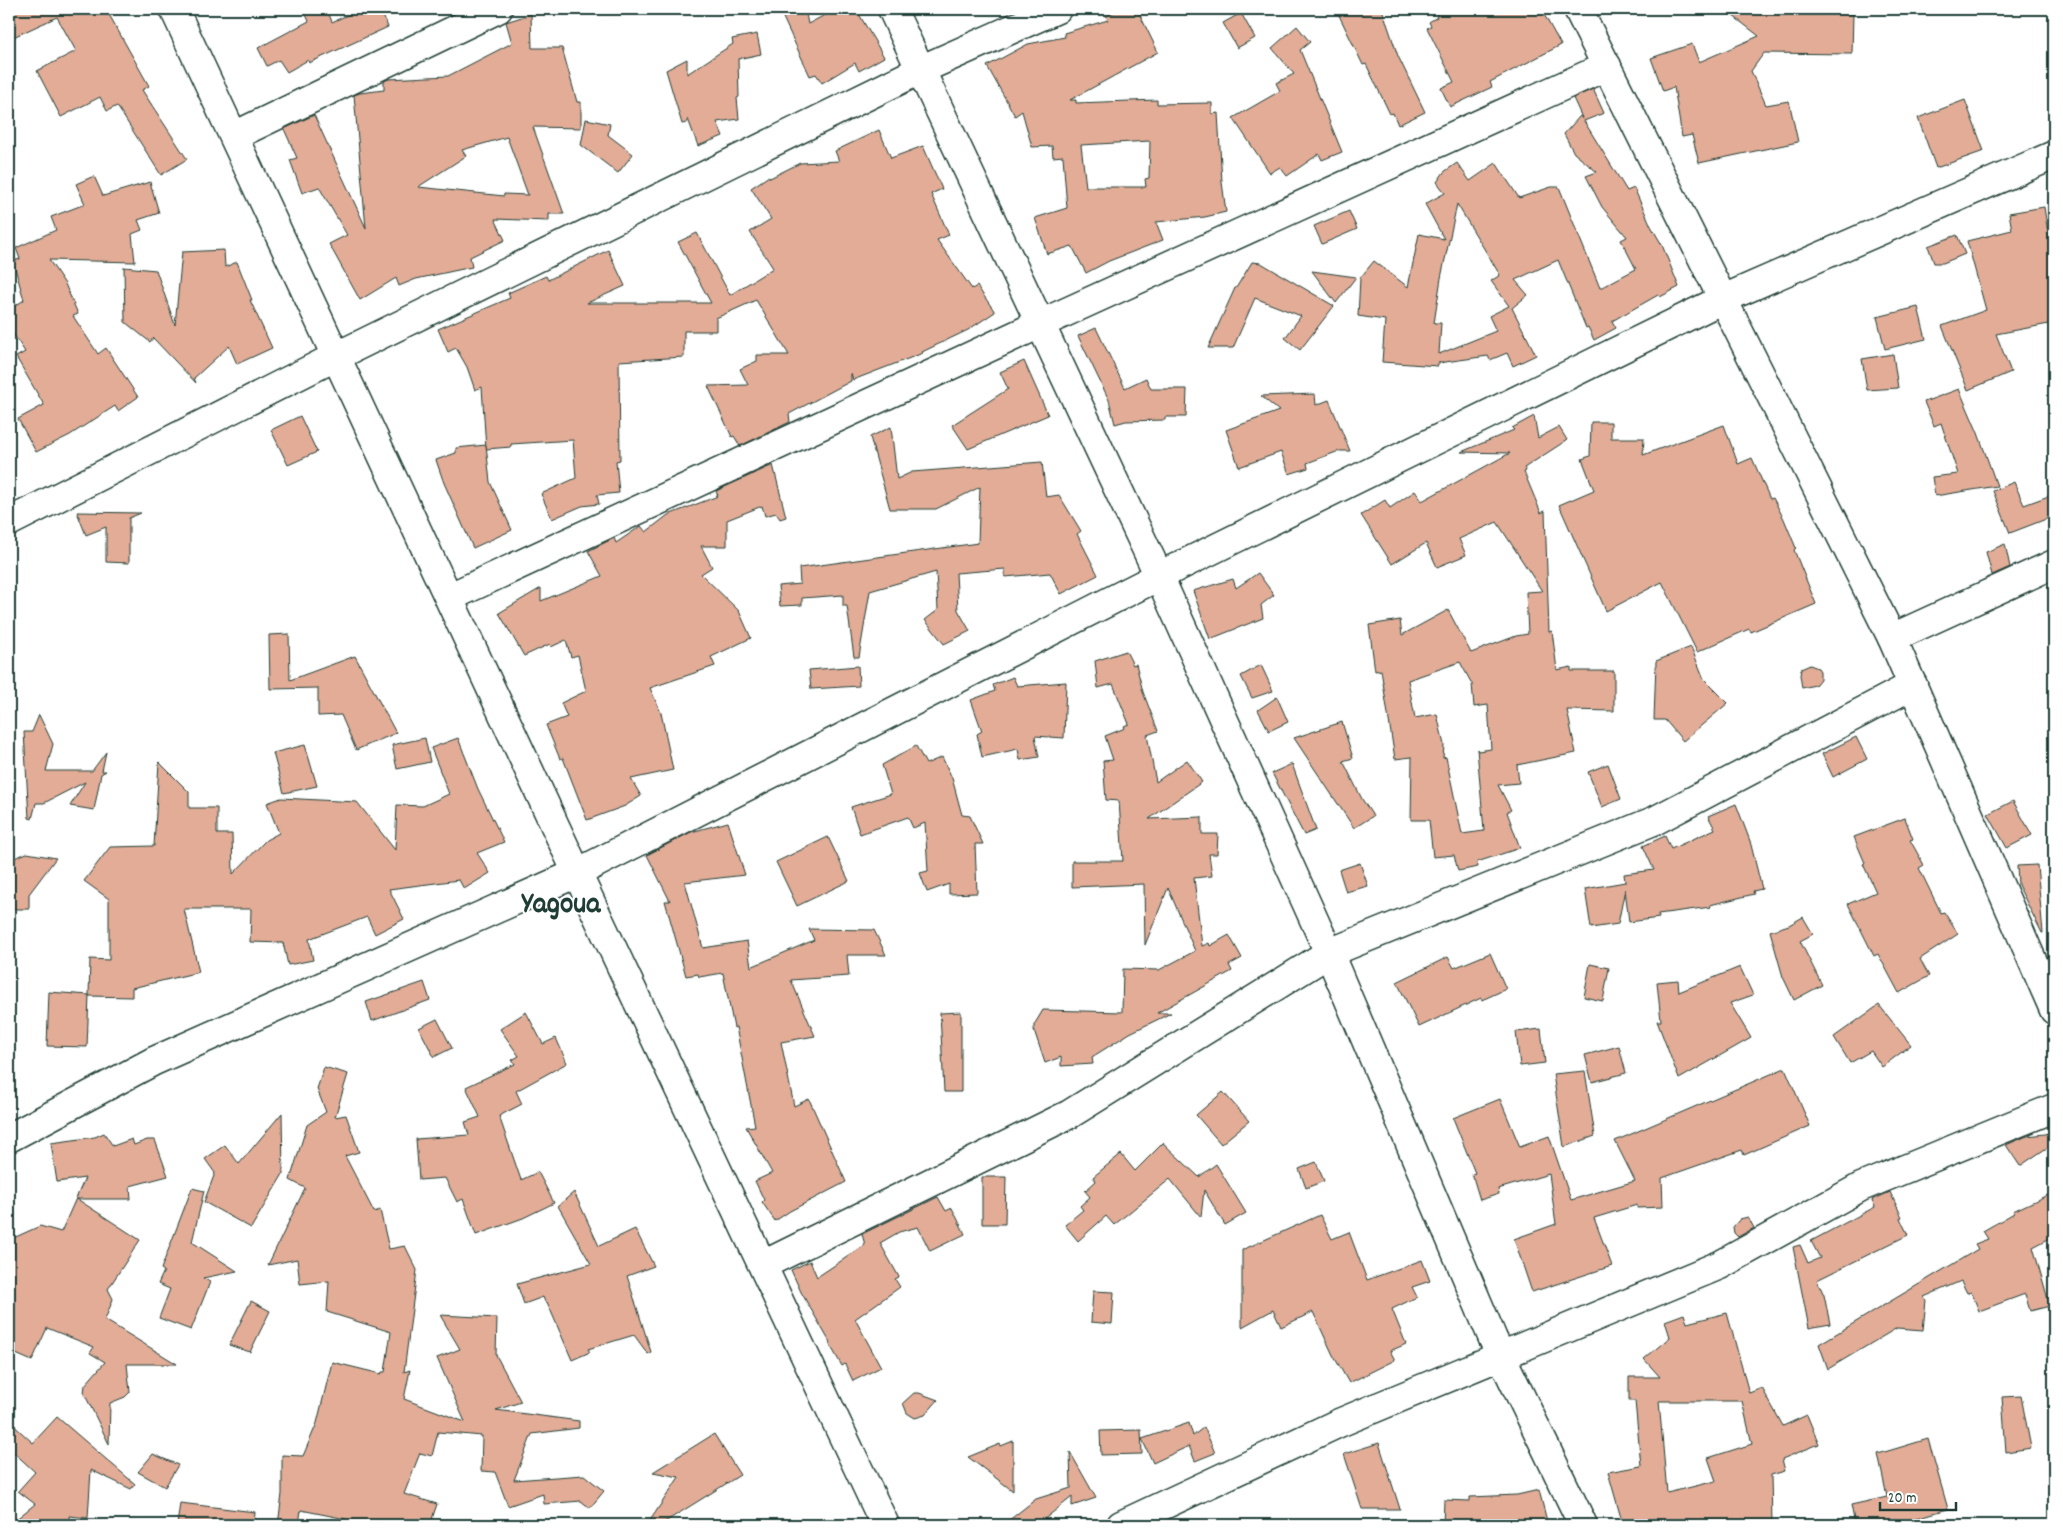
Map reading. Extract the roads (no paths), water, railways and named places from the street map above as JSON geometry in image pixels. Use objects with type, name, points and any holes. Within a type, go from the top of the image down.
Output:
[{"type":"street","points":[[174,9],[450,597],[577,873],[885,1525]]},
{"type":"street","points":[[234,136],[498,9]]},
{"type":"street","points":[[892,9],[1159,576],[1328,953],[1501,1357],[1583,1525]]},
{"type":"street","points":[[9,522],[337,356],[920,70],[1056,9]]},
{"type":"street","points":[[1578,9],[1892,638],[2046,970],[2054,1010]]},
{"type":"street","points":[[450,597],[1040,324],[1607,66]]},
{"type":"street","points":[[9,1138],[154,1061],[577,873],[1159,576],[1723,299],[2054,155]]},
{"type":"street","points":[[1892,638],[2054,564]]},
{"type":"street","points":[[763,1265],[1070,1114],[1328,953],[1656,820],[1913,685]]},
{"type":"street","points":[[1121,1525],[1339,1424],[1720,1265],[1861,1186],[2054,1108]]},
{"type":"district","name":"Yagoua","points":[[561,902]]}]
